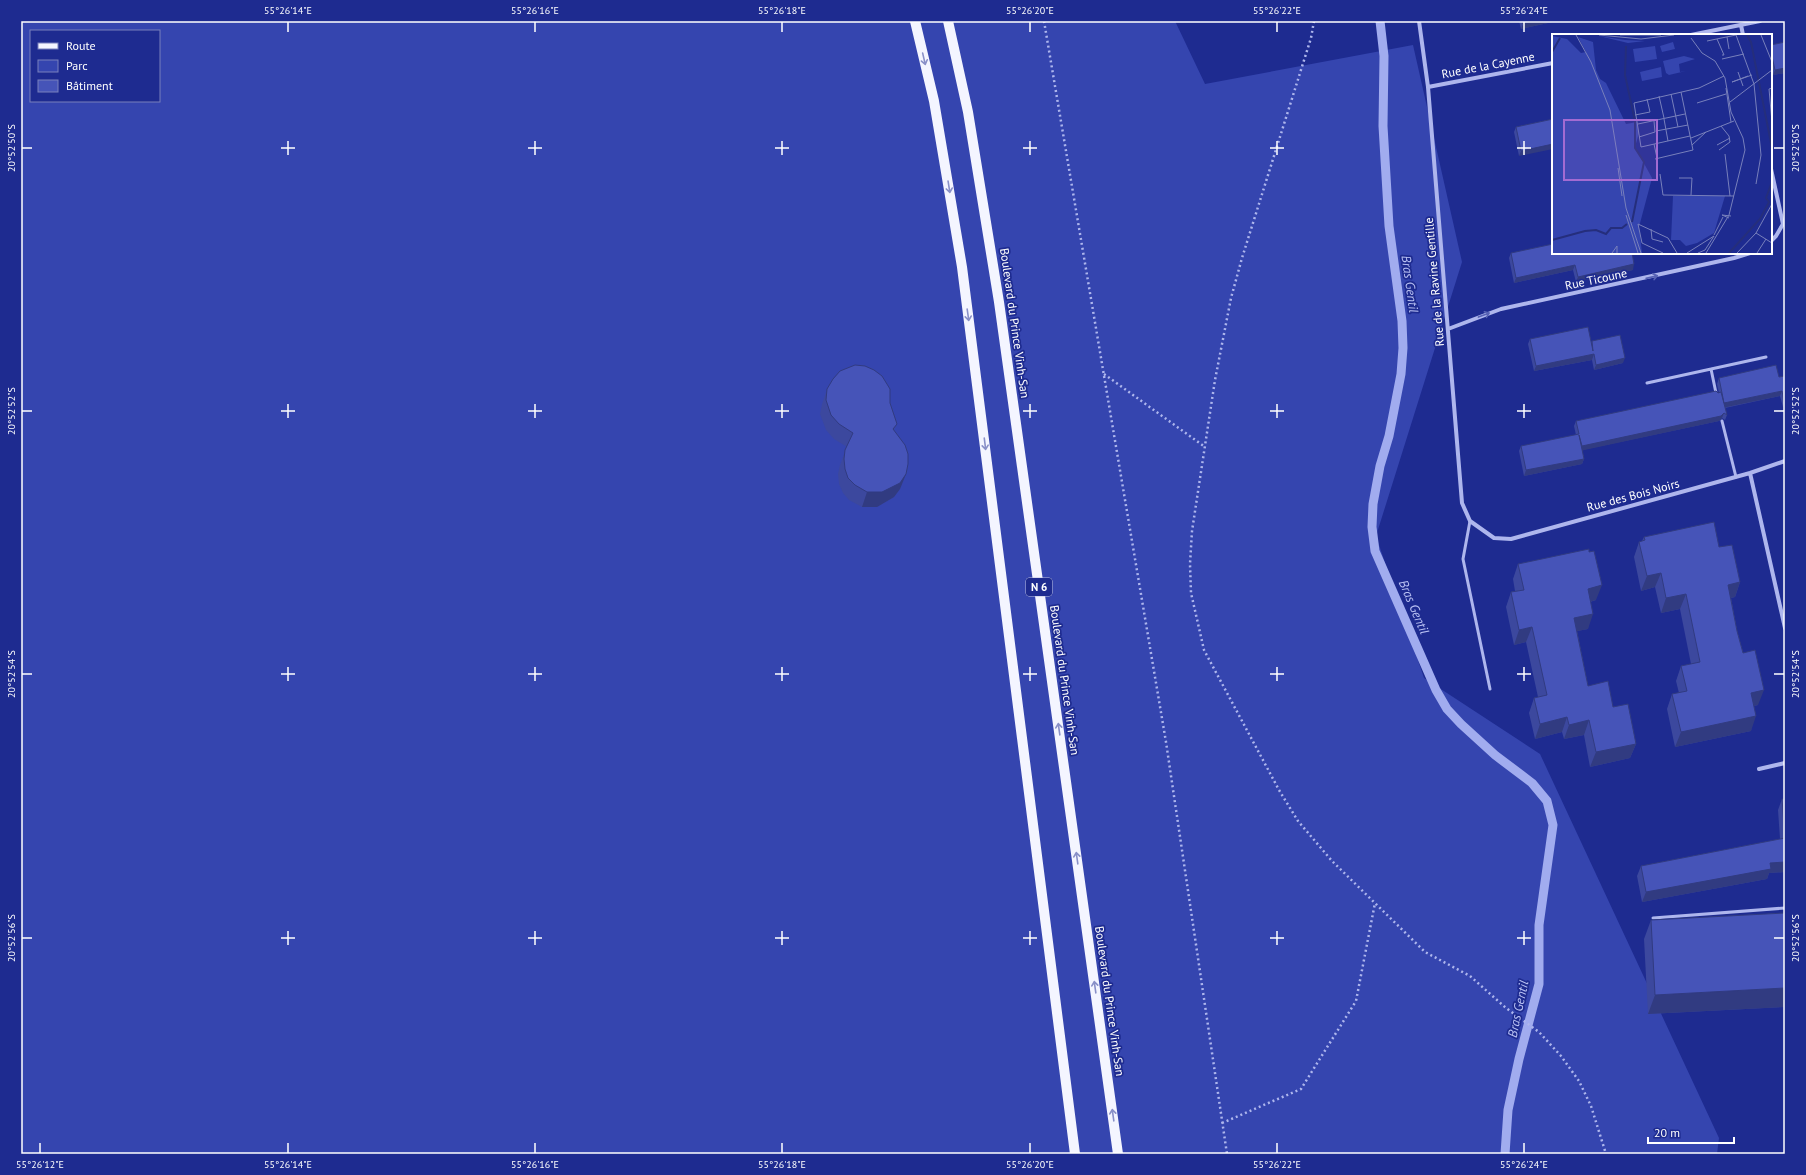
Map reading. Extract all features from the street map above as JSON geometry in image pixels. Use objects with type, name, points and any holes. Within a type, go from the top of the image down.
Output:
[{"type":"main road","points":[[916,21],[934,101],[962,267],[1075,1154]]},
{"type":"main road","name":"Boulevard du Prince Vinh-San","points":[[948,21],[976,158],[999,302],[1118,1154]]},
{"type":"street","name":"Rue de la Ravine Gentille","points":[[1419,21],[1428,87],[1462,503],[1470,521]]},
{"type":"street","points":[[1696,34],[1760,21]]},
{"type":"street","points":[[1741,25],[1743,34]]},
{"type":"street","name":"Rue de la Cayenne","points":[[1428,87],[1552,63]]},
{"type":"street","points":[[1772,173],[1784,223],[1772,240]]},
{"type":"street","name":"Rue Ticoune","points":[[1448,329],[1501,309],[1726,260],[1747,254]]},
{"type":"street","name":"Rue des Bois Noirs","points":[[1470,521],[1494,538],[1511,539],[1736,477],[1785,461]]},
{"type":"street","points":[[1750,473],[1785,628]]},
{"type":"street","points":[[1758,769],[1785,763]]},
{"type":"lane","points":[[1647,383],[1766,357]]},
{"type":"lane","points":[[1711,368],[1717,395]]},
{"type":"lane","points":[[1722,421],[1736,477]]},
{"type":"lane","points":[[1470,521],[1463,559],[1490,689]]},
{"type":"lane","points":[[1653,918],[1785,908]]},
{"type":"path","points":[[1044,21],[1166,742],[1227,1154]]},
{"type":"path","points":[[1314,21],[1308,45],[1262,188],[1231,298],[1215,380],[1206,448],[1192,531],[1190,564],[1191,593],[1204,650],[1279,790],[1298,820],[1332,861],[1425,952],[1470,976],[1506,1008],[1539,1032],[1561,1056],[1579,1081],[1591,1106],[1606,1154]]},
{"type":"path","points":[[1104,374],[1206,448]]},
{"type":"path","points":[[1222,1123],[1301,1089],[1356,1000],[1375,903]]},
{"type":"green space","points":[[21,21],[1175,21],[1205,84],[1413,45],[1462,262],[1376,536],[1424,678],[1540,754],[1719,1138],[1717,1154],[21,1154]]},
{"type":"building","points":[[1522,21],[1535,21],[1523,24]]},
{"type":"building","points":[[1785,42],[1785,68],[1775,70],[1772,56],[1772,45]]},
{"type":"building","points":[[1552,119],[1552,144],[1521,151],[1516,127]]},
{"type":"building","points":[[1552,244],[1552,254],[1632,254],[1634,264],[1578,277],[1575,265],[1516,278],[1511,253]]},
{"type":"building","points":[[1588,327],[1593,351],[1592,341],[1620,335],[1625,358],[1596,365],[1594,354],[1536,366],[1530,339]]},
{"type":"building","points":[[855,365],[865,366],[874,370],[882,376],[890,389],[890,403],[897,424],[893,429],[905,445],[908,454],[906,474],[900,483],[882,492],[867,492],[855,485],[848,478],[845,469],[845,450],[853,433],[839,424],[831,415],[826,400],[827,389],[833,379],[840,371]]},
{"type":"building","points":[[1776,365],[1779,377],[1785,376],[1785,402],[1782,391],[1724,403],[1719,378]]},
{"type":"building","points":[[1716,391],[1718,393],[1721,392],[1727,415],[1724,413],[1721,416],[1582,446],[1579,435],[1584,459],[1526,470],[1521,446],[1579,434],[1576,421]]},
{"type":"building","points":[[1714,522],[1719,547],[1732,545],[1740,582],[1728,585],[1737,631],[1743,653],[1755,650],[1764,690],[1751,693],[1756,716],[1681,732],[1672,694],[1687,691],[1681,666],[1700,662],[1686,594],[1666,598],[1661,573],[1647,576],[1639,542],[1645,540],[1644,537]]},
{"type":"building","points":[[1589,549],[1589,552],[1594,551],[1602,585],[1588,589],[1593,614],[1574,618],[1588,686],[1608,681],[1613,707],[1628,704],[1636,744],[1596,752],[1589,720],[1569,725],[1567,717],[1540,724],[1534,698],[1547,695],[1532,627],[1519,630],[1511,592],[1524,590],[1518,564]]},
{"type":"building","points":[[1782,799],[1785,799],[1785,838]]},
{"type":"building","points":[[1785,838],[1785,862],[1770,863],[1771,869],[1646,892],[1641,866]]},
{"type":"building","points":[[1785,913],[1785,988],[1655,995],[1651,920]]},
{"type":"waterway","name":"Bras Gentil","points":[[1380,21],[1384,56],[1383,126],[1389,226],[1402,321],[1403,348],[1401,374],[1389,436],[1380,466],[1373,504],[1372,527],[1375,551],[1436,690],[1447,709],[1495,755],[1532,783],[1547,801],[1553,825],[1539,925],[1539,984],[1519,1059],[1508,1110],[1505,1154]]}]
